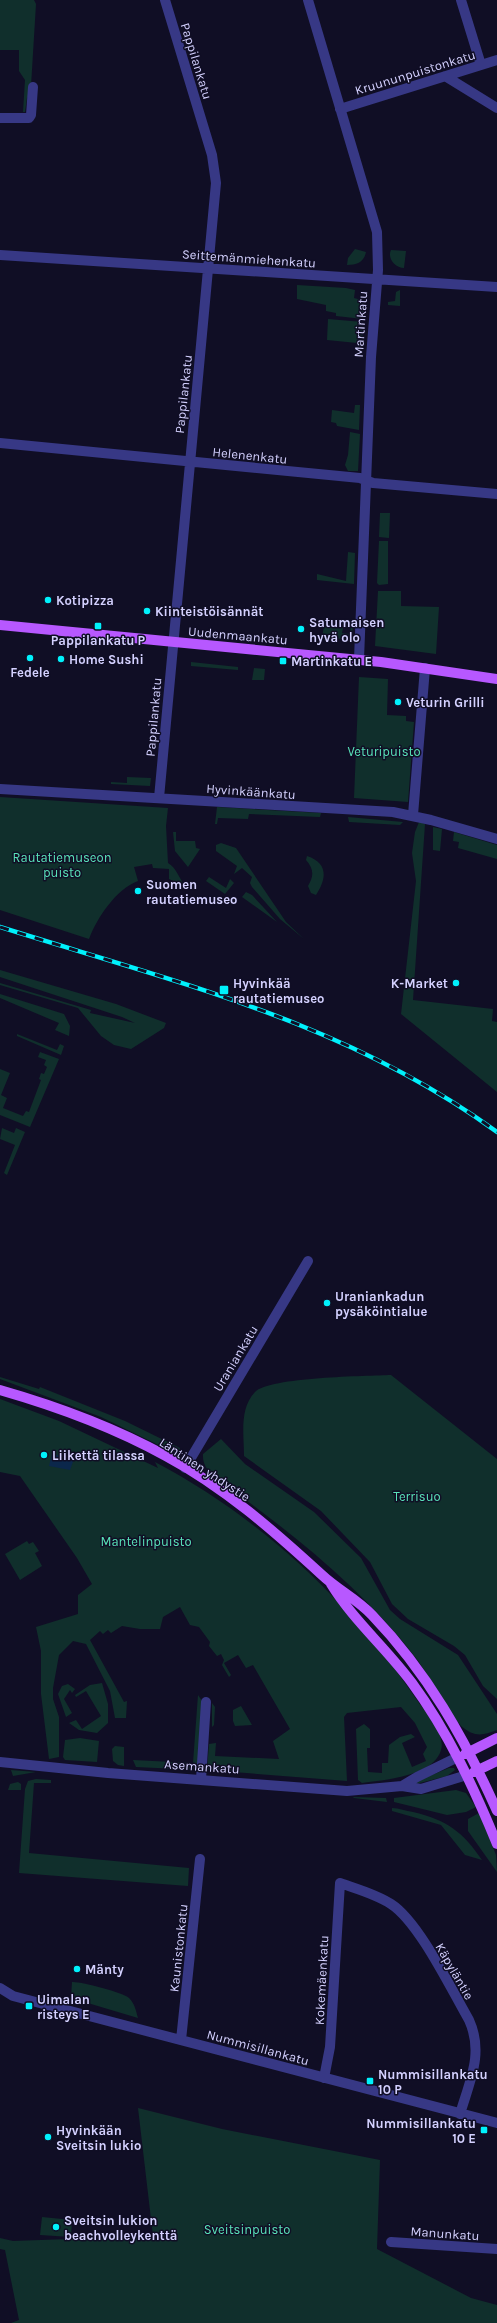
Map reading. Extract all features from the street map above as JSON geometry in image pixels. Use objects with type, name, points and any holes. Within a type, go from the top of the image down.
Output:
[{"type":"main road","name":"Uudenmaankatu","points":[[0,625],[359,660],[497,679]]},
{"type":"main road","name":"Läntinen yhdystie","points":[[0,1390],[61,1410],[167,1456],[225,1494],[272,1531],[332,1584],[348,1593],[372,1614],[433,1689],[479,1770],[497,1811]]},
{"type":"main road","name":"Läntinen yhdystie","points":[[332,1584],[342,1601],[385,1648],[412,1683],[441,1727],[467,1775],[497,1844]]},
{"type":"main road","points":[[458,1757],[497,1738]]},
{"type":"main road","points":[[467,1775],[497,1761]]},
{"type":"street","name":"Pappilankatu","points":[[159,798],[189,461],[216,183],[215,170],[165,0]]},
{"type":"street","name":"Martinkatu","points":[[308,0],[375,220],[378,250],[371,357],[359,660]]},
{"type":"street","points":[[461,0],[481,65]]},
{"type":"street","name":"Kruununpuistonkatu","points":[[340,109],[497,60]]},
{"type":"street","points":[[445,76],[497,108]]},
{"type":"street","points":[[0,118],[29,118],[31,114],[33,87]]},
{"type":"street","name":"Seittemänmiehenkatu","points":[[0,255],[497,287]]},
{"type":"street","name":"Helenenkatu","points":[[0,443],[360,478],[373,483],[497,494]]},
{"type":"street","points":[[413,815],[425,668]]},
{"type":"street","name":"Hyvinkäänkatu","points":[[0,789],[413,815],[497,839]]},
{"type":"street","name":"Uraniankatu","points":[[185,1468],[308,1261]]},
{"type":"street","points":[[201,1779],[206,1702]]},
{"type":"street","name":"Asemankatu","points":[[402,1786],[458,1757]]},
{"type":"street","name":"Asemankatu","points":[[0,1762],[108,1773],[347,1791],[402,1786],[421,1789],[467,1775]]},
{"type":"street","name":"Kaunistonkatu","points":[[181,2040],[200,1859]]},
{"type":"street","name":"Kokemäenkatu","points":[[324,2078],[330,2047],[340,1883]]},
{"type":"street","name":"Käpyläntie","points":[[340,1883],[391,1904],[406,1916],[419,1934],[469,2020],[476,2034],[477,2047],[460,2114]]},
{"type":"street","name":"Nummisillankatu","points":[[0,1988],[13,1996],[497,2123]]},
{"type":"street","name":"Nummisillankatu","points":[[0,1998],[13,1996]]},
{"type":"street","name":"Manunkatu","points":[[391,2242],[497,2249]]},
{"type":"green space","points":[[0,0],[34,0],[36,4],[31,86],[25,112],[23,112],[25,80],[19,71],[19,50],[0,50]]},
{"type":"green space","points":[[355,249],[366,252],[364,258],[360,262],[347,265],[348,258]]},
{"type":"green space","points":[[391,250],[406,251],[404,268],[401,268],[393,262],[390,256]]},
{"type":"green space","points":[[297,285],[346,288],[355,290],[354,298],[365,301],[363,319],[336,316],[336,313],[326,311],[326,305],[297,299]]},
{"type":"green space","points":[[400,290],[400,306],[388,305],[388,302],[395,301],[396,292]]},
{"type":"green space","points":[[328,319],[363,322],[362,353],[357,352],[357,343],[327,340]]},
{"type":"green space","points":[[355,405],[360,405],[359,430],[337,426],[336,423],[331,422],[332,410],[354,413]]},
{"type":"green space","points":[[350,432],[360,434],[358,471],[348,471],[345,465],[348,455]]},
{"type":"green space","points":[[380,513],[390,513],[389,538],[379,537]]},
{"type":"green space","points":[[379,541],[388,541],[388,584],[379,585],[377,583]]},
{"type":"green space","points":[[348,552],[355,553],[354,584],[317,580],[317,574],[346,581]]},
{"type":"green space","points":[[378,591],[401,591],[401,606],[439,607],[436,654],[375,646]]},
{"type":"green space","points":[[351,623],[353,623],[352,640],[322,637],[324,626],[343,628],[342,633],[350,634]]},
{"type":"green space","points":[[191,662],[238,667],[238,670],[191,666]]},
{"type":"green space","points":[[254,668],[265,669],[264,680],[252,680]]},
{"type":"green space","name":"Veturipuisto","points":[[359,677],[388,679],[387,715],[406,716],[406,721],[414,722],[408,802],[354,798]]},
{"type":"green space","points":[[127,777],[151,778],[150,786],[111,784],[111,782],[127,783]]},
{"type":"green space","name":"Rautatiemuseon puisto","points":[[0,797],[168,808],[166,826],[168,863],[174,868],[186,887],[169,879],[169,869],[153,868],[152,864],[134,867],[138,881],[122,890],[108,905],[97,922],[89,939],[0,910]]},
{"type":"green space","points":[[217,807],[321,813],[320,817],[249,814],[248,819],[218,818],[217,824],[215,824]]},
{"type":"green space","points":[[348,817],[403,822],[400,825],[349,822]]},
{"type":"green space","points":[[419,822],[425,824],[413,1000],[493,1009],[492,1021],[497,1022],[497,1092],[401,1014],[416,881],[412,853],[415,832]]},
{"type":"green space","points":[[433,827],[442,829],[440,851],[433,850]]},
{"type":"green space","points":[[173,832],[176,832],[176,841],[195,841],[196,848],[200,849],[188,867],[175,851]]},
{"type":"green space","points":[[454,832],[497,845],[497,859],[458,848],[459,842],[453,841]]},
{"type":"green space","points":[[221,843],[236,848],[286,922],[304,939],[280,919],[252,887],[250,883],[252,877],[242,868],[234,874],[237,866],[216,851],[216,845]]},
{"type":"green space","points":[[307,856],[319,863],[324,872],[320,889],[316,895],[311,893],[308,886],[312,876],[312,870],[311,866],[306,860]]},
{"type":"green space","points":[[209,877],[226,888],[230,879],[234,883],[225,894],[206,881]]},
{"type":"green space","points":[[246,892],[252,895],[277,922],[242,897]]},
{"type":"green space","points":[[0,970],[116,1004],[166,1023],[164,1028],[131,1049],[114,1045],[101,1036],[78,1008],[0,985],[0,983],[91,1010],[90,1013],[135,1023],[122,1017],[0,977]]},
{"type":"green space","points":[[0,994],[64,1014],[70,1026],[69,1036],[55,1030],[59,1023],[0,998]]},
{"type":"green space","points":[[17,1034],[57,1050],[60,1044],[64,1046],[61,1055],[17,1036]]},
{"type":"green space","points":[[40,1052],[59,1059],[30,1127],[0,1115],[0,1069],[10,1073],[1,1095],[7,1098],[3,1108],[23,1116],[26,1111],[29,1112],[41,1080],[39,1079],[41,1073],[44,1074],[47,1067],[44,1065],[46,1060],[38,1057]]},
{"type":"green space","points":[[2,1128],[14,1133],[16,1128],[25,1132],[7,1175],[4,1173],[15,1145],[0,1139]]},
{"type":"green space","name":"Terrisuo","points":[[391,1375],[497,1459],[497,1699],[483,1686],[465,1655],[454,1646],[408,1619],[392,1604],[370,1562],[321,1511],[244,1456],[244,1414],[250,1399],[255,1392],[264,1387],[298,1380]]},
{"type":"green space","points":[[0,1377],[39,1389],[40,1387],[125,1421],[180,1448],[179,1455],[101,1417],[0,1379]]},
{"type":"green space","name":"Mantelinpuisto","points":[[0,1399],[59,1421],[158,1468],[155,1462],[194,1484],[231,1509],[266,1536],[300,1565],[332,1596],[363,1629],[391,1664],[438,1730],[442,1744],[441,1750],[436,1759],[429,1766],[407,1775],[362,1783],[358,1780],[356,1729],[364,1724],[370,1729],[370,1748],[367,1748],[368,1772],[382,1773],[382,1763],[388,1763],[389,1745],[400,1737],[411,1734],[415,1737],[402,1743],[412,1767],[426,1761],[423,1754],[427,1747],[415,1723],[401,1707],[347,1713],[344,1717],[347,1781],[207,1770],[209,1744],[216,1743],[215,1756],[279,1759],[273,1741],[290,1729],[253,1665],[246,1668],[238,1655],[224,1663],[231,1675],[229,1677],[222,1665],[224,1660],[221,1654],[217,1656],[209,1646],[210,1642],[199,1627],[190,1625],[180,1607],[163,1617],[160,1629],[140,1629],[122,1626],[111,1633],[108,1630],[103,1634],[100,1631],[90,1640],[124,1702],[127,1701],[126,1718],[115,1718],[110,1691],[86,1644],[73,1641],[59,1655],[53,1688],[53,1699],[59,1717],[59,1757],[49,1759],[41,1694],[41,1651],[36,1627],[78,1614],[78,1595],[92,1584],[77,1558],[20,1476],[0,1472]]},
{"type":"green space","points":[[221,1439],[245,1464],[314,1512],[361,1558],[390,1610],[400,1619],[458,1655],[497,1714],[497,1730],[482,1734],[474,1734],[461,1726],[416,1658],[378,1614],[336,1573],[292,1535],[212,1475],[204,1462],[203,1454]]},
{"type":"green space","points":[[27,1541],[29,1544],[33,1542],[39,1551],[35,1553],[42,1566],[20,1580],[5,1554]]},
{"type":"green space","points":[[102,1683],[108,1704],[108,1723],[97,1733],[79,1730],[69,1723],[76,1720],[82,1729],[101,1716],[86,1691],[76,1697],[75,1695],[90,1685]]},
{"type":"green space","points":[[68,1684],[75,1689],[72,1693],[70,1690],[64,1699],[72,1713],[66,1717],[58,1694],[62,1686]]},
{"type":"green space","points":[[198,1695],[202,1701],[199,1770],[136,1767],[133,1760],[193,1763]]},
{"type":"green space","points":[[212,1703],[215,1707],[214,1725],[212,1727]]},
{"type":"green space","points":[[241,1706],[252,1725],[235,1726],[233,1721],[233,1710]]},
{"type":"green space","points":[[80,1738],[99,1741],[97,1762],[65,1760],[63,1757],[65,1740]]},
{"type":"green space","points":[[115,1746],[124,1747],[124,1766],[118,1765],[113,1761],[112,1749]]},
{"type":"green space","points":[[449,1768],[454,1768],[455,1770],[447,1776],[416,1784],[417,1781]]},
{"type":"green space","points":[[11,1770],[36,1772],[13,1776]]},
{"type":"green space","points":[[36,1779],[51,1780],[51,1783],[34,1783],[29,1853],[189,1868],[188,1886],[19,1873],[25,1789],[28,1781]]},
{"type":"green space","points":[[18,1782],[21,1784],[21,1790],[8,1790],[10,1784]]},
{"type":"green space","points":[[456,1790],[466,1793],[476,1807],[466,1812],[447,1815],[394,1802],[394,1798]]},
{"type":"green space","points":[[353,1797],[386,1798],[387,1802],[354,1798]]},
{"type":"green space","points":[[392,1808],[425,1815],[445,1823],[453,1828],[468,1842],[482,1860],[465,1855],[441,1825],[392,1811]]},
{"type":"green space","points":[[479,1813],[496,1855],[497,1872],[468,1831],[468,1819]]},
{"type":"green space","points":[[72,1982],[83,1983],[126,1996],[133,2003],[138,2018],[71,1998]]},
{"type":"green space","name":"Sveitsinpuisto","points":[[138,2108],[222,2129],[380,2160],[377,2249],[471,2298],[497,2305],[497,2323],[11,2323],[19,2320],[5,2250],[0,2249],[0,2238],[13,2241],[153,2236]]},
{"type":"green space","name":"Sveitsin lukion beachvolleykenttä","points":[[42,2217],[72,2220],[71,2237],[40,2235]]},
{"type":"water","points":[[52,1454],[74,1459],[70,1470],[49,1466]]},
{"type":"railway","points":[[0,927],[194,987],[258,1009],[320,1033],[380,1061],[439,1094],[497,1132]]},
{"type":"place","name":"Kotipizza","points":[[48,600]]},
{"type":"place","name":"Kiinteistöisännät","points":[[147,611]]},
{"type":"place","name":"Pappilankatu P","points":[[98,626]]},
{"type":"place","name":"Satumaisen hyvä olo","points":[[301,629]]},
{"type":"place","name":"Fedele","points":[[30,658]]},
{"type":"place","name":"Home Sushi","points":[[61,659]]},
{"type":"place","name":"Martinkatu E","points":[[283,661]]},
{"type":"place","name":"Veturin Grilli","points":[[398,702]]},
{"type":"place","name":"Suomen rautatiemuseo","points":[[138,891]]},
{"type":"place","name":"K-Market","points":[[456,983]]},
{"type":"place","name":"Hyvinkää rautatiemuseo","points":[[224,990]]},
{"type":"place","name":"Uraniankadun pysäköintialue","points":[[327,1303]]},
{"type":"place","name":"Liikettä tilassa","points":[[44,1455]]},
{"type":"place","name":"Mänty","points":[[77,1969]]},
{"type":"place","name":"Uimalan risteys E","points":[[29,2006]]},
{"type":"place","name":"Nummisillankatu 10 P","points":[[370,2081]]},
{"type":"place","name":"Nummisillankatu 10 E","points":[[484,2130]]},
{"type":"place","name":"Hyvinkään Sveitsin lukio","points":[[48,2137]]},
{"type":"place","name":"Sveitsin lukion beachvolleykenttä","points":[[56,2227]]}]
